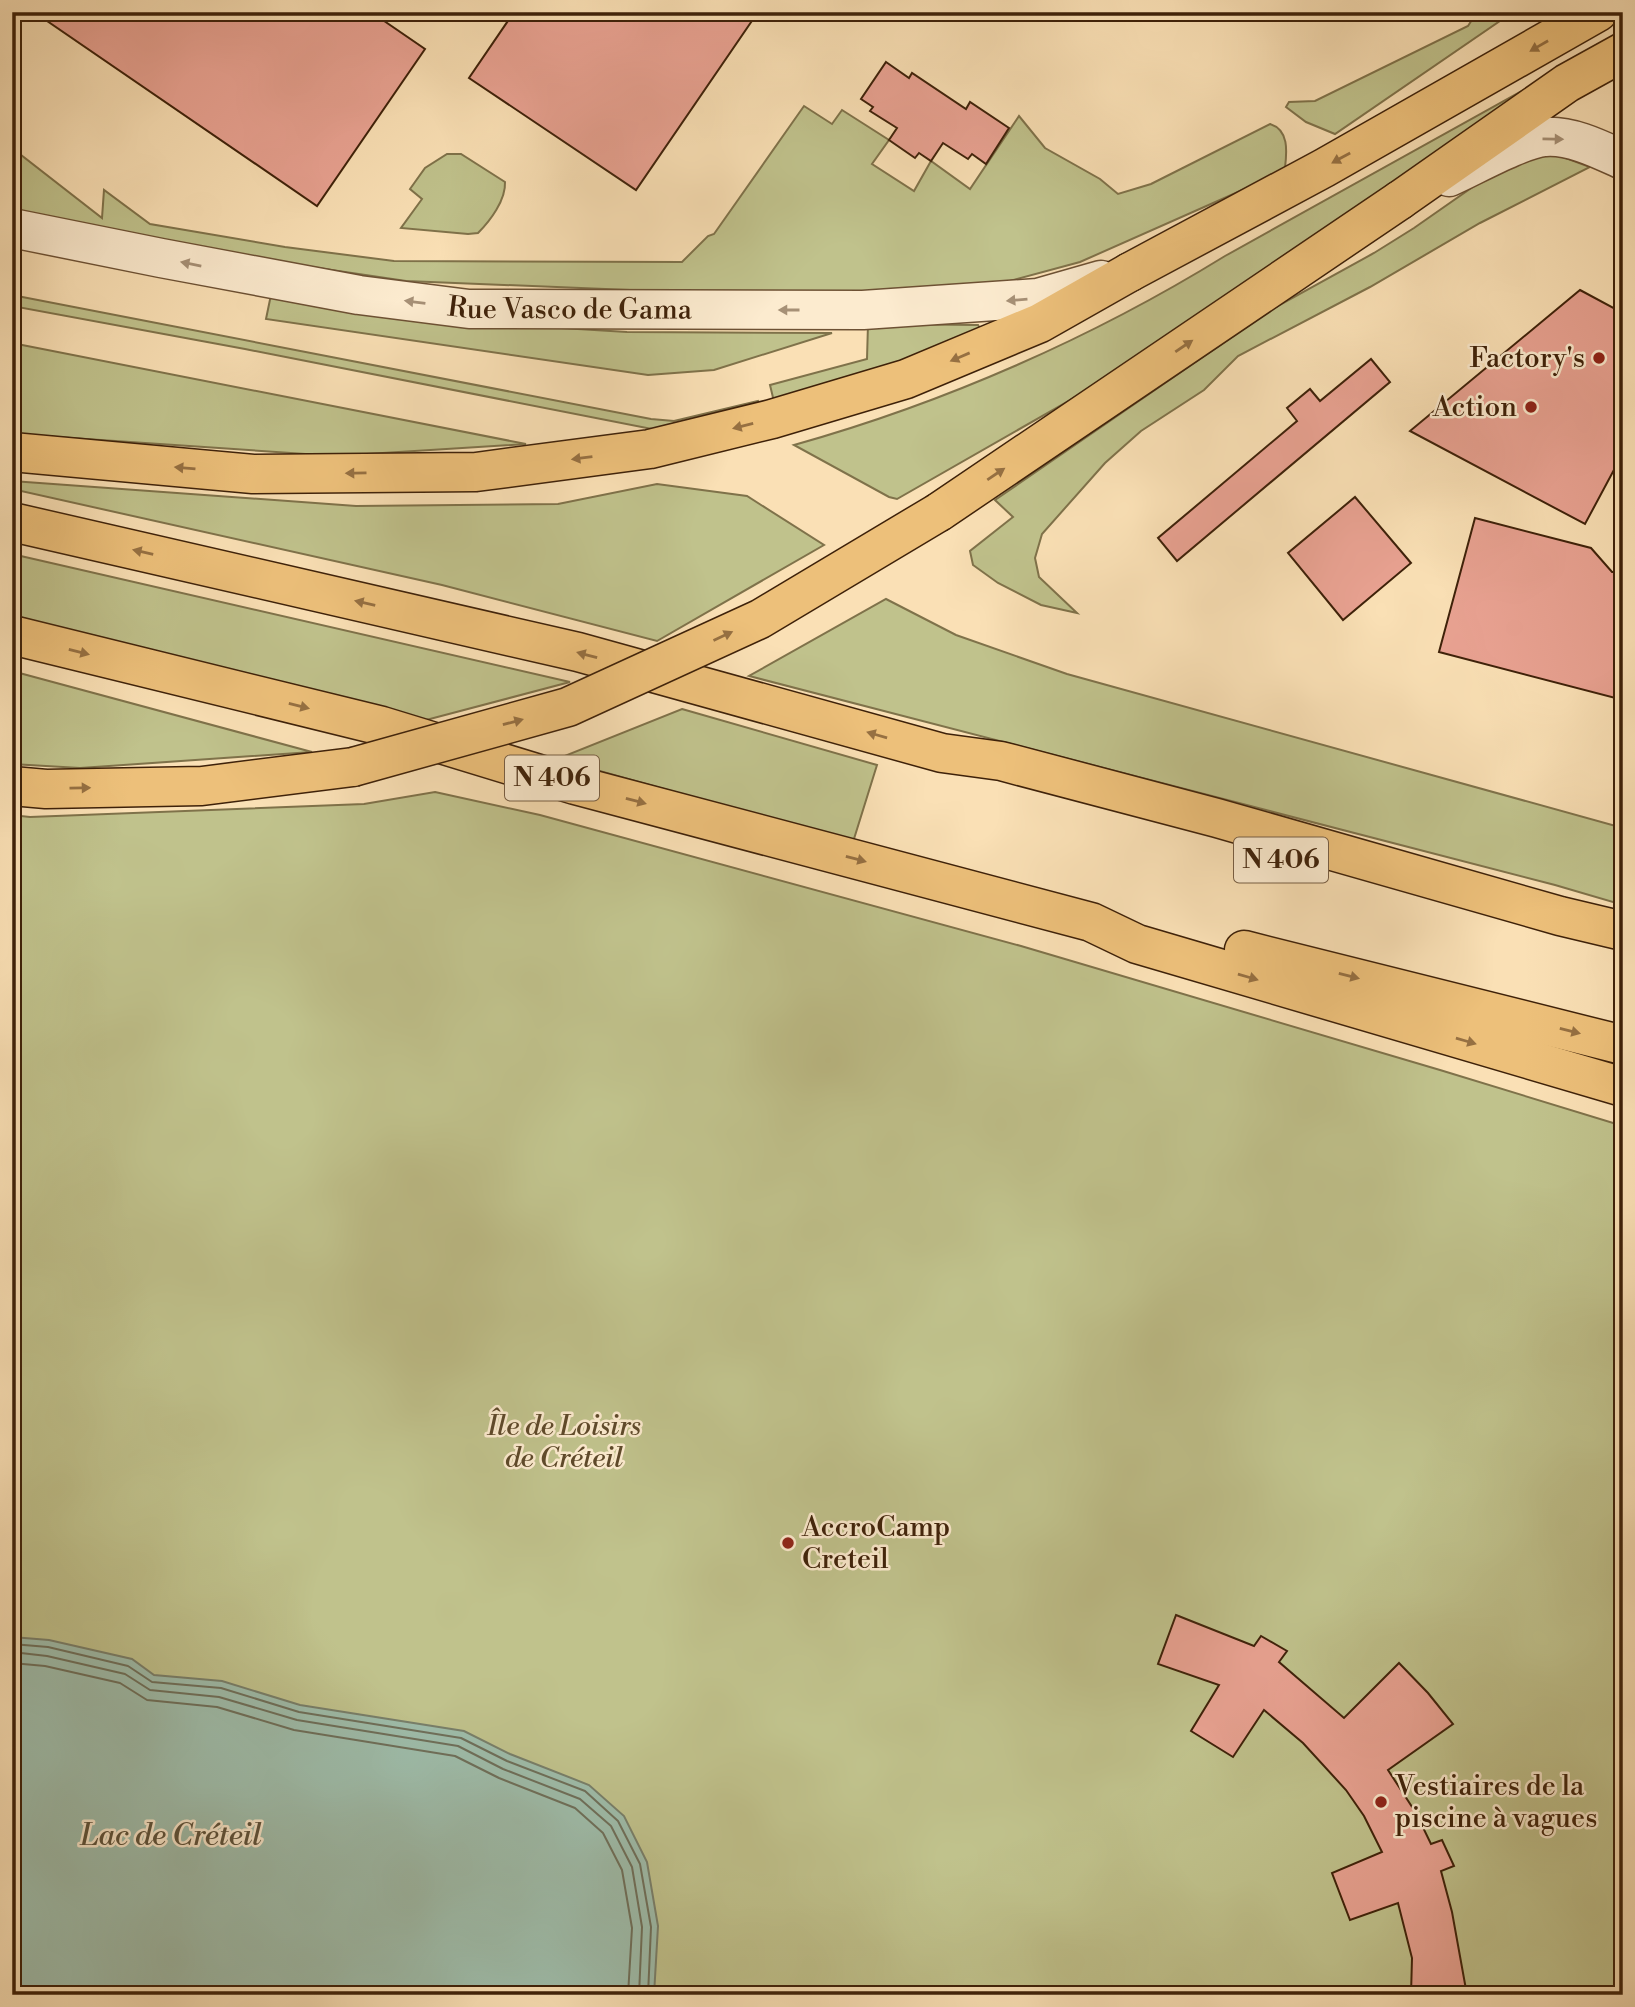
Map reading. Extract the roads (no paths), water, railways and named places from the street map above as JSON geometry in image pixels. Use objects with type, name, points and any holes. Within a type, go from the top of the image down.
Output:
[{"type":"main road","points":[[12,452],[266,474],[476,472],[650,449],[772,419],[906,379],[1040,323],[1324,168],[1598,12]]},
{"type":"main road","points":[[12,786],[46,789],[202,786],[353,767],[568,707],[760,619],[939,512],[1567,83],[1623,52]]},
{"type":"main road","name":"N 406","points":[[12,522],[578,652],[942,753],[994,777],[1623,959]]},
{"type":"main road","name":"N 406","points":[[12,635],[382,726],[588,788],[1091,922],[1137,944],[1623,1087]]},
{"type":"main road","points":[[942,753],[1001,761],[1217,818],[1560,916],[1623,931]]},
{"type":"main road","points":[[1091,922],[1144,925],[1623,1045]]},
{"type":"street","points":[[1399,200],[1530,141],[1546,137],[1563,138],[1594,146],[1623,160]]},
{"type":"street","name":"Rue Vasco de Gama","points":[[12,228],[359,295],[469,309],[876,309],[1038,298],[1130,272]]},
{"type":"water","name":"Lac de Créteil","points":[[12,1637],[49,1640],[132,1659],[154,1675],[222,1681],[300,1705],[464,1731],[510,1754],[589,1785],[624,1816],[647,1862],[658,1926],[654,1995],[12,1995]]},
{"type":"place","name":"Factory's","points":[[1599,358]]},
{"type":"place","name":"Action","points":[[1531,407]]},
{"type":"place","name":"AccroCamp Creteil","points":[[788,1543]]},
{"type":"place","name":"Vestiaires de la piscine à vagues","points":[[1381,1802]]},
{"type":"park label","name":"Île de Loisirs de Créteil","points":[[564,1442]]}]
